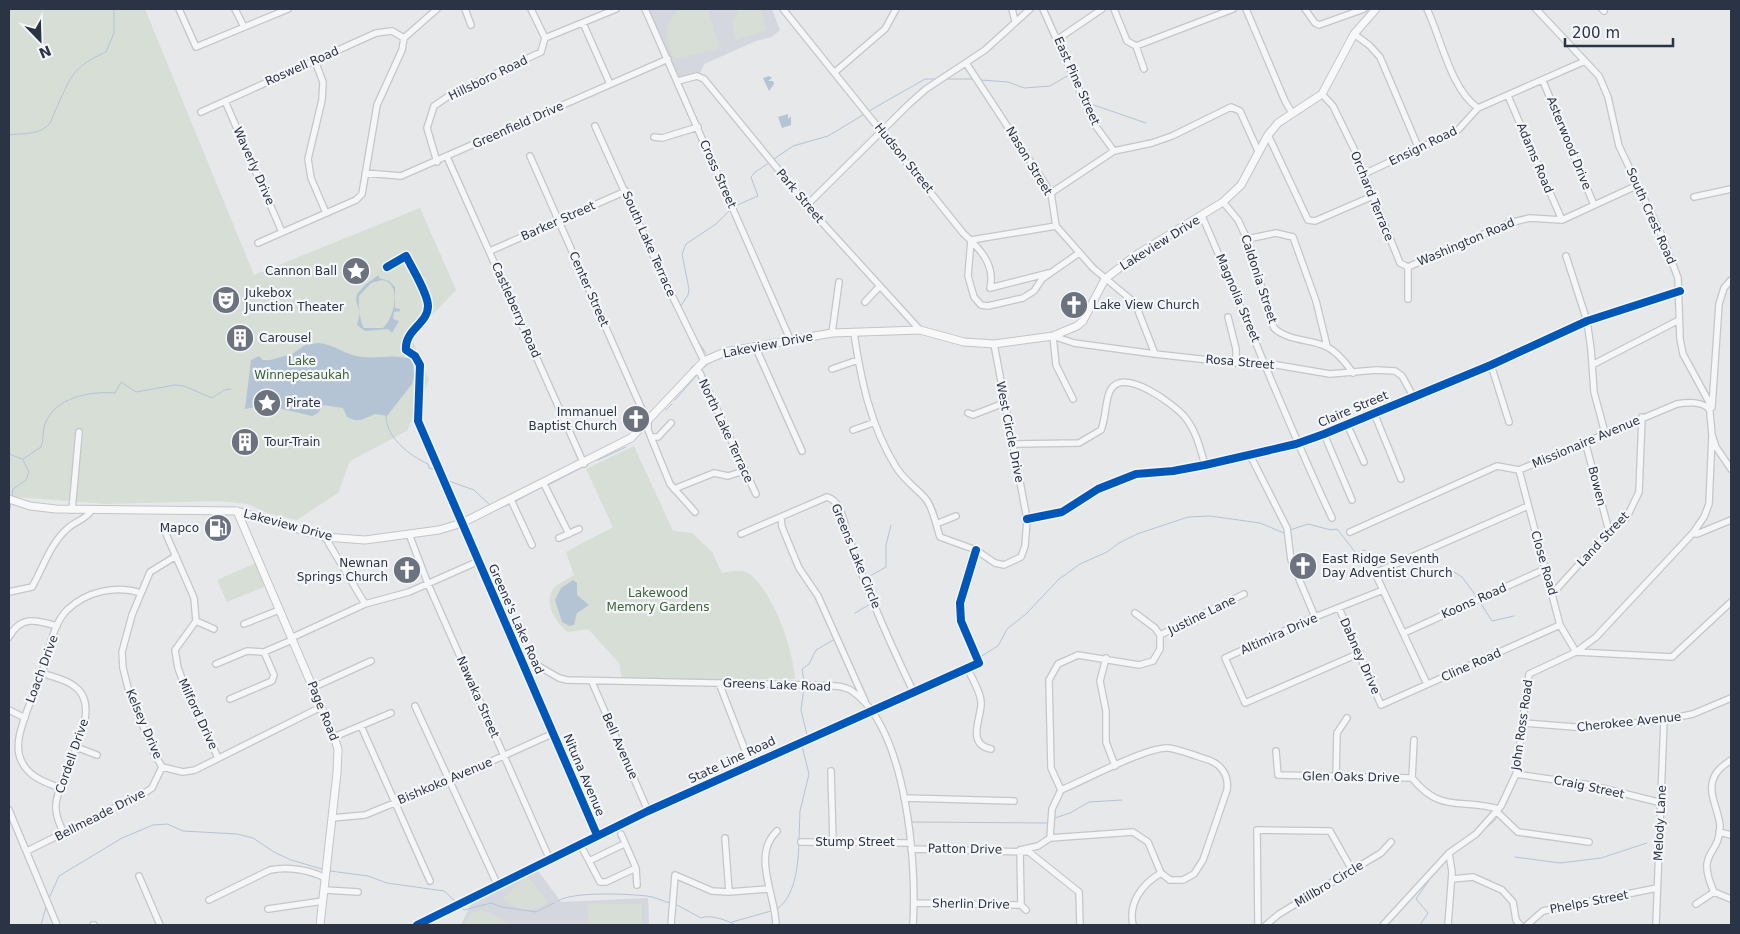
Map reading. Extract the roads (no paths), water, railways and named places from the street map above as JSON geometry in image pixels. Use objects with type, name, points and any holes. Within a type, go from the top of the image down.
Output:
[{"type":"main road","name":"Lakeview Drive","points":[[9,499],[30,506],[72,510],[238,511],[325,537],[365,540],[439,530],[462,523],[511,500],[584,464],[631,438],[648,423],[694,370],[704,361],[725,352],[832,333],[920,330],[964,342],[994,344],[1053,336],[1084,320],[1104,279],[1136,255],[1223,202],[1241,185],[1268,135],[1278,124],[1322,94],[1354,34],[1376,9]]},
{"type":"main road","name":"Page Road","points":[[238,511],[334,737],[338,759],[320,925]]},
{"type":"street","points":[[179,9],[196,47],[288,9]]},
{"type":"street","points":[[235,9],[244,27]]},
{"type":"street","points":[[258,242],[356,200],[362,194],[378,105],[402,50],[404,38],[438,9]]},
{"type":"street","points":[[465,9],[471,25]]},
{"type":"street","points":[[530,9],[545,38],[616,9]]},
{"type":"street","name":"Cross Street","points":[[645,9],[790,339]]},
{"type":"street","name":"Hudson Street","points":[[783,9],[835,72],[843,86],[987,260],[990,269],[990,288],[1049,273]]},
{"type":"street","points":[[835,72],[885,29],[895,9]]},
{"type":"street","points":[[1012,9],[1015,21]]},
{"type":"street","points":[[807,205],[926,89],[985,50],[1030,9]]},
{"type":"street","name":"East Pine Street","points":[[1043,9],[1096,125],[1114,151]]},
{"type":"street","points":[[1058,39],[1102,9]]},
{"type":"street","points":[[1114,9],[1127,41],[1136,46],[1144,69]]},
{"type":"street","points":[[1136,46],[1233,9]]},
{"type":"street","points":[[1246,9],[1285,102],[1292,114]]},
{"type":"street","points":[[1305,9],[1315,23],[1319,25],[1364,9]]},
{"type":"street","points":[[1427,9],[1456,79],[1468,100],[1478,108]]},
{"type":"street","name":"South Crest Road","points":[[1538,10],[1585,61],[1604,86],[1614,116],[1619,146],[1665,242],[1680,291],[1679,320],[1683,354],[1702,386],[1712,411],[1712,435],[1721,456],[1731,469]]},
{"type":"street","points":[[583,23],[610,84]]},
{"type":"street","name":"Roswell Road","points":[[201,112],[376,33],[392,31],[404,38]]},
{"type":"street","points":[[1354,34],[1369,45],[1380,57],[1420,149]]},
{"type":"street","name":"Hillsboro Road","points":[[437,162],[427,128],[434,106],[450,95],[540,52],[545,38]]},
{"type":"street","name":"Greenfield Drive","points":[[365,173],[401,176],[437,162],[668,59]]},
{"type":"street","points":[[315,61],[323,82],[322,100],[308,158],[311,178],[326,213]]},
{"type":"street","name":"Ensign Road","points":[[1364,174],[1458,130],[1478,108],[1544,81],[1585,61]]},
{"type":"street","name":"Nason Street","points":[[966,63],[1051,193],[1056,226]]},
{"type":"street","name":"Park Street","points":[[678,82],[697,76],[704,79],[807,205],[879,287],[920,330]]},
{"type":"street","name":"Asterwood Drive","points":[[1544,81],[1594,205]]},
{"type":"street","name":"Orchard Terrace","points":[[1322,94],[1336,111],[1400,263],[1408,267]]},
{"type":"street","name":"Adams Road","points":[[1508,96],[1562,220]]},
{"type":"street","name":"Waverly Drive","points":[[225,101],[282,232]]},
{"type":"street","points":[[1051,193],[1114,151],[1152,143],[1172,136],[1231,107],[1240,111],[1258,153]]},
{"type":"street","name":"South Lake Terrace","points":[[595,126],[626,191],[662,277],[704,361]]},
{"type":"street","points":[[654,137],[662,138],[698,127]]},
{"type":"street","points":[[1268,135],[1308,220],[1316,220],[1373,196]]},
{"type":"street","name":"Center Street","points":[[530,156],[648,423],[670,484],[695,512]]},
{"type":"street","name":"Castleberry Road","points":[[447,157],[584,464]]},
{"type":"street","name":"Washington Road","points":[[1408,267],[1509,223],[1530,218],[1562,220],[1638,185]]},
{"type":"street","points":[[1694,197],[1731,189]]},
{"type":"street","name":"Barker Street","points":[[490,251],[626,191]]},
{"type":"street","name":"Caldonia Street","points":[[1223,202],[1238,220],[1247,239],[1274,328],[1290,337],[1327,346],[1341,357],[1353,373]]},
{"type":"street","name":"Magnolia Street","points":[[1202,216],[1266,364],[1296,444],[1332,518]]},
{"type":"street","points":[[1079,253],[1049,273],[1042,279],[1034,292],[1023,298],[988,306],[981,305],[974,297],[968,276],[970,240],[1056,226],[1104,279],[1135,303],[1154,354]]},
{"type":"street","points":[[1247,239],[1271,234],[1288,234],[1293,237],[1316,301],[1327,346]]},
{"type":"street","name":"Greene's Lake Road","points":[[387,267],[406,256],[426,297],[428,306],[426,314],[408,334],[405,343],[406,350],[416,356],[420,365],[418,421],[549,723]]},
{"type":"street","points":[[1566,256],[1587,321],[1594,392],[1605,433]]},
{"type":"street","points":[[1408,267],[1408,299]]},
{"type":"street","points":[[1712,411],[1719,304],[1724,288],[1731,280]]},
{"type":"street","points":[[832,333],[839,282]]},
{"type":"street","points":[[865,302],[879,287]]},
{"type":"street","name":"Claire Street","points":[[1027,519],[1062,512],[1098,489],[1136,474],[1172,471],[1205,465],[1249,453],[1296,444],[1491,365],[1587,321],[1618,313],[1680,291]]},
{"type":"street","points":[[1228,317],[1236,349],[1236,363]]},
{"type":"street","points":[[1592,365],[1656,330],[1679,320]]},
{"type":"street","points":[[854,333],[864,395],[873,423],[895,466],[906,482],[928,502],[940,537],[976,550]]},
{"type":"street","points":[[1053,336],[1056,365],[1073,399]]},
{"type":"street","name":"Rosa Street","points":[[1053,336],[1074,343],[1154,354],[1236,363],[1266,364],[1330,374],[1386,370],[1399,373],[1413,396]]},
{"type":"street","name":"West Circle Drive","points":[[976,550],[995,564],[1004,565],[1021,557],[1025,546],[1027,519],[994,344]]},
{"type":"street","points":[[755,346],[802,451]]},
{"type":"street","points":[[832,369],[858,360]]},
{"type":"street","points":[[1491,365],[1509,422]]},
{"type":"street","name":"North Lake Terrace","points":[[694,370],[700,373],[756,494]]},
{"type":"street","points":[[1012,444],[1079,443],[1101,430],[1110,390],[1116,384],[1129,383],[1156,393],[1184,416],[1197,437],[1205,465]]},
{"type":"street","points":[[968,413],[973,415],[1004,402]]},
{"type":"street","name":"Missionaire Avenue","points":[[1350,532],[1497,466],[1519,470],[1642,417],[1684,402],[1706,405],[1712,411]]},
{"type":"street","points":[[1374,413],[1401,479]]},
{"type":"street","name":"Land Street","points":[[1553,593],[1609,531],[1627,517],[1639,492],[1642,417]]},
{"type":"street","points":[[652,437],[658,436],[671,423]]},
{"type":"street","points":[[853,430],[873,423]]},
{"type":"street","points":[[1347,424],[1364,462]]},
{"type":"street","points":[[72,510],[79,432]]},
{"type":"street","points":[[1324,434],[1352,500]]},
{"type":"street","name":"John Ross Road","points":[[1383,925],[1449,853],[1476,834],[1498,811],[1516,774],[1529,674],[1576,652],[1596,637],[1693,533],[1704,517],[1709,504],[1712,435]]},
{"type":"street","name":"Bowen","points":[[1585,441],[1609,531]]},
{"type":"street","points":[[1249,453],[1281,514],[1288,536],[1291,560],[1315,617]]},
{"type":"street","name":"Close Road","points":[[1519,470],[1560,625],[1576,652]]},
{"type":"street","points":[[674,489],[714,473],[728,476],[744,471]]},
{"type":"street","points":[[544,484],[569,534]]},
{"type":"street","name":"Greens Lake Circle","points":[[781,518],[827,497],[832,498],[838,505],[852,547],[913,691]]},
{"type":"street","points":[[511,500],[532,545]]},
{"type":"street","points":[[1427,684],[1375,573],[1528,506]]},
{"type":"street","points":[[10,592],[32,587],[50,551],[67,528],[85,519],[92,510]]},
{"type":"street","points":[[936,524],[956,516]]},
{"type":"street","points":[[741,534],[781,518],[782,527],[799,568],[818,596],[868,708]]},
{"type":"street","points":[[1693,533],[1698,534],[1731,521]]},
{"type":"street","points":[[559,538],[579,529]]},
{"type":"street","points":[[166,534],[194,598],[196,621],[214,629]]},
{"type":"street","name":"Nawaka Street","points":[[408,534],[428,584],[550,860]]},
{"type":"street","points":[[325,537],[365,604]]},
{"type":"street","name":"State Line Road","points":[[417,925],[431,922],[597,835],[868,708],[969,672],[979,663],[960,621],[960,603],[976,550]]},
{"type":"street","name":"Kelsey Drive","points":[[176,556],[150,572],[124,638],[123,668],[129,692],[162,768],[183,772],[195,770],[321,707]]},
{"type":"street","points":[[216,664],[246,651],[264,652],[365,604],[428,584],[479,561]]},
{"type":"street","name":"Koons Road","points":[[1404,633],[1545,569]]},
{"type":"street","name":"Loach Drive","points":[[60,788],[31,775],[20,759],[19,738],[57,626],[68,610],[76,603],[90,596],[114,588],[126,588],[141,594]]},
{"type":"street","name":"Altimira Drive","points":[[1360,653],[1245,703],[1225,658],[1315,617],[1383,590]]},
{"type":"street","name":"Justine Lane","points":[[1160,635],[1244,594]]},
{"type":"street","points":[[1576,652],[1672,657],[1731,602]]},
{"type":"street","name":"Dabney Drive","points":[[1339,608],[1382,705]]},
{"type":"street","points":[[244,624],[279,610]]},
{"type":"street","points":[[1062,790],[1051,768],[1049,680],[1058,664],[1078,655],[1106,658],[1139,665],[1153,661],[1160,649],[1160,635],[1155,628],[1135,614]]},
{"type":"street","points":[[9,637],[20,623],[25,620],[57,626]]},
{"type":"street","name":"Milford Drive","points":[[196,621],[175,650],[178,668],[218,758]]},
{"type":"street","name":"Cline Road","points":[[1382,705],[1560,625]]},
{"type":"street","points":[[230,699],[272,681],[274,675],[264,652]]},
{"type":"street","name":"Greens Lake Road","points":[[518,654],[559,678],[592,682],[719,683],[844,687],[852,692],[868,708],[887,738],[896,763],[904,798],[910,846],[914,904],[912,925]]},
{"type":"street","points":[[1106,658],[1100,681],[1106,711],[1106,742],[1115,766]]},
{"type":"street","points":[[314,687],[371,661]]},
{"type":"street","points":[[969,672],[981,704],[976,731],[978,741],[984,748],[991,749]]},
{"type":"street","name":"Cordell Drive","points":[[42,673],[76,686],[85,701],[84,722],[56,804],[57,820],[64,833]]},
{"type":"street","name":"Bell Avenue","points":[[592,682],[648,811]]},
{"type":"street","points":[[719,683],[750,763]]},
{"type":"street","name":"Cherokee Avenue","points":[[1524,722],[1587,728],[1664,720],[1688,715],[1731,698]]},
{"type":"street","points":[[416,706],[498,886]]},
{"type":"street","points":[[9,710],[25,718]]},
{"type":"street","points":[[334,737],[391,713]]},
{"type":"street","points":[[1336,777],[1336,733],[1347,718]]},
{"type":"street","name":"Melody Lane","points":[[1656,925],[1664,720]]},
{"type":"street","name":"Nituna Avenue","points":[[549,723],[597,835]]},
{"type":"street","points":[[361,726],[430,881]]},
{"type":"street","name":"Bishkoko Avenue","points":[[332,818],[365,814],[395,803],[554,733]]},
{"type":"street","points":[[1412,778],[1414,740]]},
{"type":"street","points":[[76,747],[97,755]]},
{"type":"street","points":[[1020,850],[1038,846],[1050,838],[1133,832],[1148,842],[1161,873],[1170,880],[1177,881],[1188,878],[1198,868],[1227,790],[1225,774],[1221,767],[1211,761],[1168,748],[1148,752],[1062,790],[1052,808],[1050,838]]},
{"type":"street","name":"Glen Oaks Drive","points":[[1276,750],[1278,775],[1412,778],[1428,795],[1442,802],[1498,811]]},
{"type":"street","points":[[1731,760],[1717,772],[1712,782],[1719,832],[1706,861],[1706,876],[1714,892],[1731,899]]},
{"type":"street","name":"Bellmeade Drive","points":[[27,851],[152,788],[162,768]]},
{"type":"street","points":[[831,772],[833,842]]},
{"type":"street","name":"Craig Street","points":[[1516,774],[1590,785],[1662,803]]},
{"type":"street","points":[[904,798],[1014,801]]},
{"type":"street","points":[[9,810],[57,925]]},
{"type":"street","points":[[1498,811],[1518,832],[1589,842]]},
{"type":"street","points":[[1258,925],[1258,830],[1330,831],[1352,870]]},
{"type":"street","points":[[776,925],[776,914],[768,889],[766,848],[770,837],[777,831]]},
{"type":"street","points":[[1719,832],[1731,835]]},
{"type":"street","points":[[621,834],[636,868],[637,884]]},
{"type":"street","points":[[725,838],[729,892]]},
{"type":"street","name":"Stump Street","points":[[801,842],[910,846]]},
{"type":"street","name":"Millbro Circle","points":[[1266,925],[1279,914],[1381,853],[1391,842]]},
{"type":"street","points":[[580,844],[600,882],[606,882],[636,868]]},
{"type":"street","points":[[589,861],[624,844]]},
{"type":"street","name":"Patton Drive","points":[[910,846],[1020,850]]},
{"type":"street","points":[[1020,850],[1021,904]]},
{"type":"street","points":[[1020,850],[1029,852],[1079,892],[1080,925]]},
{"type":"street","points":[[1448,925],[1452,878],[1449,853]]},
{"type":"street","points":[[209,900],[270,870],[279,868],[312,871],[325,878]]},
{"type":"street","points":[[1132,925],[1132,910],[1137,897],[1151,879],[1161,873]]},
{"type":"street","points":[[671,925],[675,875],[712,891],[729,892],[768,889]]},
{"type":"street","points":[[139,876],[160,925]]},
{"type":"street","points":[[1452,878],[1473,876],[1502,890],[1513,902],[1516,920],[1520,925]]},
{"type":"street","name":"Phelps Street","points":[[1527,925],[1543,911],[1656,888]]},
{"type":"street","points":[[325,890],[358,892]]},
{"type":"street","points":[[1696,904],[1714,892]]},
{"type":"street","points":[[268,909],[323,901]]},
{"type":"street","name":"Sherlin Drive","points":[[914,904],[1021,904],[1026,910]]},
{"type":"water","points":[[769,76],[772,78],[768,81],[773,81],[774,84],[769,91],[763,78]]},
{"type":"water","points":[[788,114],[788,119],[791,116],[791,125],[782,128],[778,117]]},
{"type":"water","points":[[379,275],[379,278],[389,281],[395,287],[395,308],[400,309],[400,311],[394,312],[393,319],[399,321],[392,333],[388,329],[365,331],[357,325],[360,314],[364,328],[383,328],[393,309],[393,287],[382,280],[371,283],[359,296],[360,311],[356,300],[357,294],[366,284]]},
{"type":"water","name":"Lake Winnepesaukah","points":[[318,343],[330,345],[351,355],[400,357],[413,360],[414,376],[412,384],[387,416],[375,414],[361,420],[347,417],[343,408],[323,405],[318,413],[312,416],[269,406],[271,399],[267,397],[263,398],[262,406],[245,409],[251,360],[259,356],[263,360],[270,360],[292,354],[305,345]]},
{"type":"water","points":[[573,580],[577,583],[577,595],[589,605],[577,613],[574,625],[569,626],[562,622],[555,600],[561,588]]},
{"type":"waterway","points":[[9,135],[38,131],[48,126],[73,75],[85,63],[106,52],[114,33],[114,9]]},
{"type":"waterway","points":[[981,80],[1008,82],[1024,88],[1050,86],[1069,75]]},
{"type":"waterway","points":[[869,111],[925,79],[937,79]]},
{"type":"waterway","points":[[947,79],[973,79]]},
{"type":"waterway","points":[[1088,103],[1146,123]]},
{"type":"waterway","points":[[774,159],[793,146],[828,136],[863,115]]},
{"type":"waterway","points":[[735,206],[758,196],[751,177],[769,163]]},
{"type":"waterway","points":[[680,307],[688,295],[689,289],[682,254],[686,244],[716,224],[730,210]]},
{"type":"waterway","points":[[696,339],[706,353]]},
{"type":"waterway","points":[[701,370],[708,364]]},
{"type":"waterway","points":[[675,400],[697,375]]},
{"type":"waterway","points":[[23,459],[41,447],[45,424],[57,407],[74,398],[85,395],[115,393],[121,382],[136,392],[175,385],[184,386],[212,398],[224,390],[231,389]]},
{"type":"waterway","points":[[666,410],[672,404]]},
{"type":"waterway","points":[[386,415],[390,431],[400,445],[428,464],[429,468],[436,470]]},
{"type":"waterway","points":[[598,460],[626,447]]},
{"type":"waterway","points":[[9,454],[22,459]]},
{"type":"waterway","points":[[12,497],[13,489],[26,480],[29,472],[23,460]]},
{"type":"waterway","points":[[548,485],[583,467]]},
{"type":"waterway","points":[[446,480],[474,490],[491,506]]},
{"type":"waterway","points":[[514,502],[542,487]]},
{"type":"waterway","points":[[9,513],[11,503]]},
{"type":"waterway","points":[[495,510],[510,504]]},
{"type":"waterway","points":[[980,657],[998,646],[1007,629],[1026,614],[1058,580],[1080,564],[1107,552],[1119,543],[1137,534],[1188,517],[1210,516],[1260,523],[1284,533]]},
{"type":"waterway","points":[[1290,530],[1308,524],[1331,530],[1337,529],[1356,553],[1365,550]]},
{"type":"waterway","points":[[877,601],[868,577],[886,567],[886,545],[891,525]]},
{"type":"waterway","points":[[1446,567],[1462,577],[1477,597]]},
{"type":"waterway","points":[[1480,602],[1492,621],[1514,616]]},
{"type":"waterway","points":[[855,613],[872,603]]},
{"type":"waterway","points":[[804,681],[802,669],[809,664],[816,650],[835,639]]},
{"type":"waterway","points":[[958,676],[966,674]]},
{"type":"waterway","points":[[804,688],[801,710],[807,735]]},
{"type":"waterway","points":[[799,839],[800,811],[809,774],[802,746]]},
{"type":"waterway","points":[[1506,804],[1517,779]]},
{"type":"waterway","points":[[1055,818],[1070,813],[1089,802],[1122,800]]},
{"type":"waterway","points":[[1478,835],[1496,819]]},
{"type":"waterway","points":[[911,822],[1048,823]]},
{"type":"waterway","points":[[49,898],[59,876],[122,838],[153,825],[167,824],[183,831],[237,834],[253,838],[274,852],[291,860],[322,869]]},
{"type":"waterway","points":[[777,909],[792,888],[797,870],[799,843]]},
{"type":"waterway","points":[[1515,857],[1560,863],[1601,858],[1647,843]]},
{"type":"waterway","points":[[330,871],[368,876],[387,883],[444,891],[457,903]]},
{"type":"waterway","points":[[1420,925],[1428,913],[1416,899],[1432,876]]},
{"type":"waterway","points":[[558,901],[588,894],[615,894],[647,896],[670,903]]},
{"type":"waterway","points":[[462,908],[464,910],[491,903],[502,907],[536,912],[554,903]]},
{"type":"waterway","points":[[677,905],[701,918],[718,918],[735,925]]},
{"type":"waterway","points":[[41,925],[46,907]]},
{"type":"waterway","points":[[732,922],[771,911]]},
{"type":"place","name":"Cannon Ball","points":[[356,271]]},
{"type":"place","name":"Jukebox Junction Theater","points":[[226,300]]},
{"type":"place","name":"Lake View Church","points":[[1074,305]]},
{"type":"place","name":"Carousel","points":[[240,338]]},
{"type":"place","name":"Pirate","points":[[267,403]]},
{"type":"place","name":"Immanuel Baptist Church","points":[[636,419]]},
{"type":"place","name":"Tour-Train","points":[[245,442]]},
{"type":"place","name":"Mapco","points":[[218,528]]},
{"type":"place","name":"East Ridge Seventh Day Adventist Church","points":[[1303,566]]},
{"type":"place","name":"Newnan Springs Church","points":[[407,570]]},
{"type":"park label","name":"Lakewood Memory Gardens","points":[[658,600]]}]
